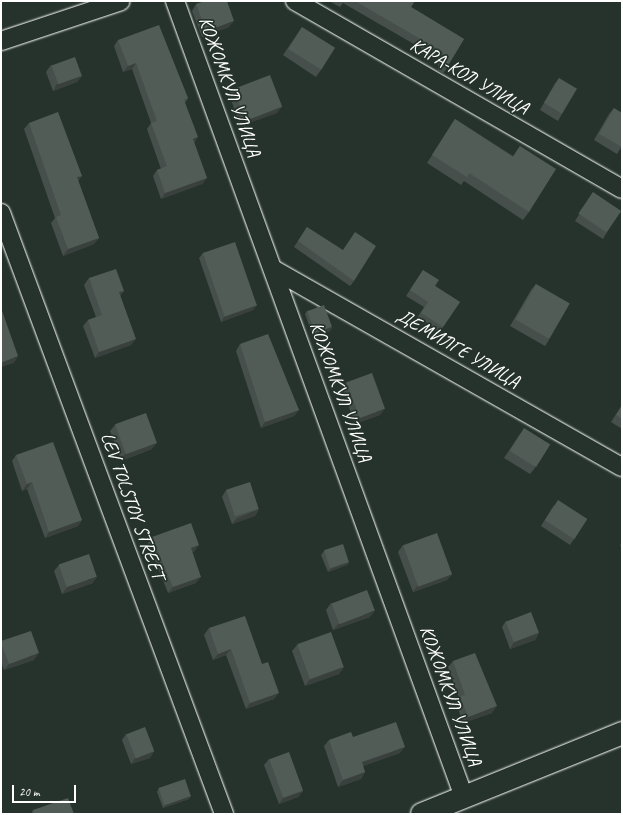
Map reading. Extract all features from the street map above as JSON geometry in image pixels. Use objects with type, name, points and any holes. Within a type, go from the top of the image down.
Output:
[{"type":"street","points":[[1,41],[121,1]]},
{"type":"street","name":"КОЖОМКУЛ УЛИЦА","points":[[175,1],[464,797]]},
{"type":"street","name":"КАРА-КОЛ УЛИЦА","points":[[295,1],[622,189]]},
{"type":"street","name":"LEV TOLSTOY STREET","points":[[1,213],[224,814]]},
{"type":"street","name":"ДЕМИЛГЕ УЛИЦА","points":[[273,269],[622,467]]},
{"type":"street","points":[[422,814],[622,732]]},
{"type":"building","points":[[205,1],[227,1],[234,21],[206,31],[196,4]]},
{"type":"building","points":[[355,1],[415,1],[411,7],[464,39],[447,67],[443,65],[443,52]]},
{"type":"building","points":[[159,25],[188,98],[184,100],[198,137],[193,139],[207,178],[165,193],[157,170],[167,166],[151,123],[157,121],[136,63],[128,66],[118,40]]},
{"type":"building","points":[[302,27],[335,48],[321,70],[288,49]]},
{"type":"building","points":[[75,57],[82,76],[58,84],[52,66]]},
{"type":"building","points":[[270,75],[282,107],[246,121],[234,89]]},
{"type":"building","points":[[559,78],[577,89],[562,114],[544,103]]},
{"type":"building","points":[[614,108],[622,113],[622,147],[599,134]]},
{"type":"building","points":[[58,112],[82,176],[77,177],[99,238],[68,249],[56,217],[61,215],[29,123]]},
{"type":"building","points":[[455,119],[513,157],[520,146],[556,169],[529,212],[469,173],[467,177],[432,155]]},
{"type":"building","points":[[593,192],[621,211],[607,233],[578,214]]},
{"type":"building","points":[[307,227],[343,250],[355,232],[376,246],[354,281],[298,241]]},
{"type":"building","points":[[235,242],[257,305],[225,316],[203,253]]},
{"type":"building","points":[[116,269],[124,291],[119,292],[136,339],[99,352],[88,320],[102,315],[89,278]]},
{"type":"building","points":[[423,270],[439,280],[435,286],[460,302],[443,327],[421,313],[428,302],[410,290]]},
{"type":"building","points":[[536,284],[570,304],[549,339],[516,320]]},
{"type":"building","points":[[324,305],[332,327],[315,333],[307,311]]},
{"type":"building","points":[[1,308],[18,356],[1,363]]},
{"type":"building","points":[[268,334],[299,410],[265,422],[240,344]]},
{"type":"building","points":[[372,373],[385,409],[360,418],[347,382]]},
{"type":"building","points":[[622,405],[622,419],[616,415]]},
{"type":"building","points":[[146,413],[157,443],[126,454],[115,424]]},
{"type":"building","points":[[524,428],[550,444],[536,467],[510,451]]},
{"type":"building","points":[[53,442],[82,520],[49,532],[32,482],[27,484],[16,455]]},
{"type":"building","points":[[250,482],[259,509],[235,516],[226,490]]},
{"type":"building","points":[[558,500],[587,519],[574,539],[545,520]]},
{"type":"building","points":[[191,523],[199,545],[191,548],[201,577],[173,587],[152,537]]},
{"type":"building","points":[[437,533],[452,574],[418,587],[403,545]]},
{"type":"building","points":[[343,544],[349,562],[330,568],[324,550]]},
{"type":"building","points":[[89,554],[97,577],[67,587],[59,564]]},
{"type":"building","points":[[367,590],[375,611],[339,624],[332,604]]},
{"type":"building","points":[[531,612],[539,633],[514,642],[506,622]]},
{"type":"building","points":[[245,616],[262,664],[268,662],[279,693],[250,703],[231,649],[218,654],[209,628]]},
{"type":"building","points":[[31,631],[39,653],[9,664],[1,641]]},
{"type":"building","points":[[331,632],[344,667],[310,679],[297,644]]},
{"type":"building","points":[[475,653],[497,706],[468,717],[460,696],[465,695],[453,661]]},
{"type":"building","points":[[396,722],[405,747],[362,762],[365,772],[343,780],[329,740],[351,732],[353,737]]},
{"type":"building","points":[[145,727],[154,751],[136,758],[126,734]]},
{"type":"building","points":[[289,752],[303,791],[283,798],[269,759]]},
{"type":"building","points":[[185,779],[191,796],[164,805],[159,788]]},
{"type":"building","points":[[68,798],[74,814],[35,814],[33,810]]}]
